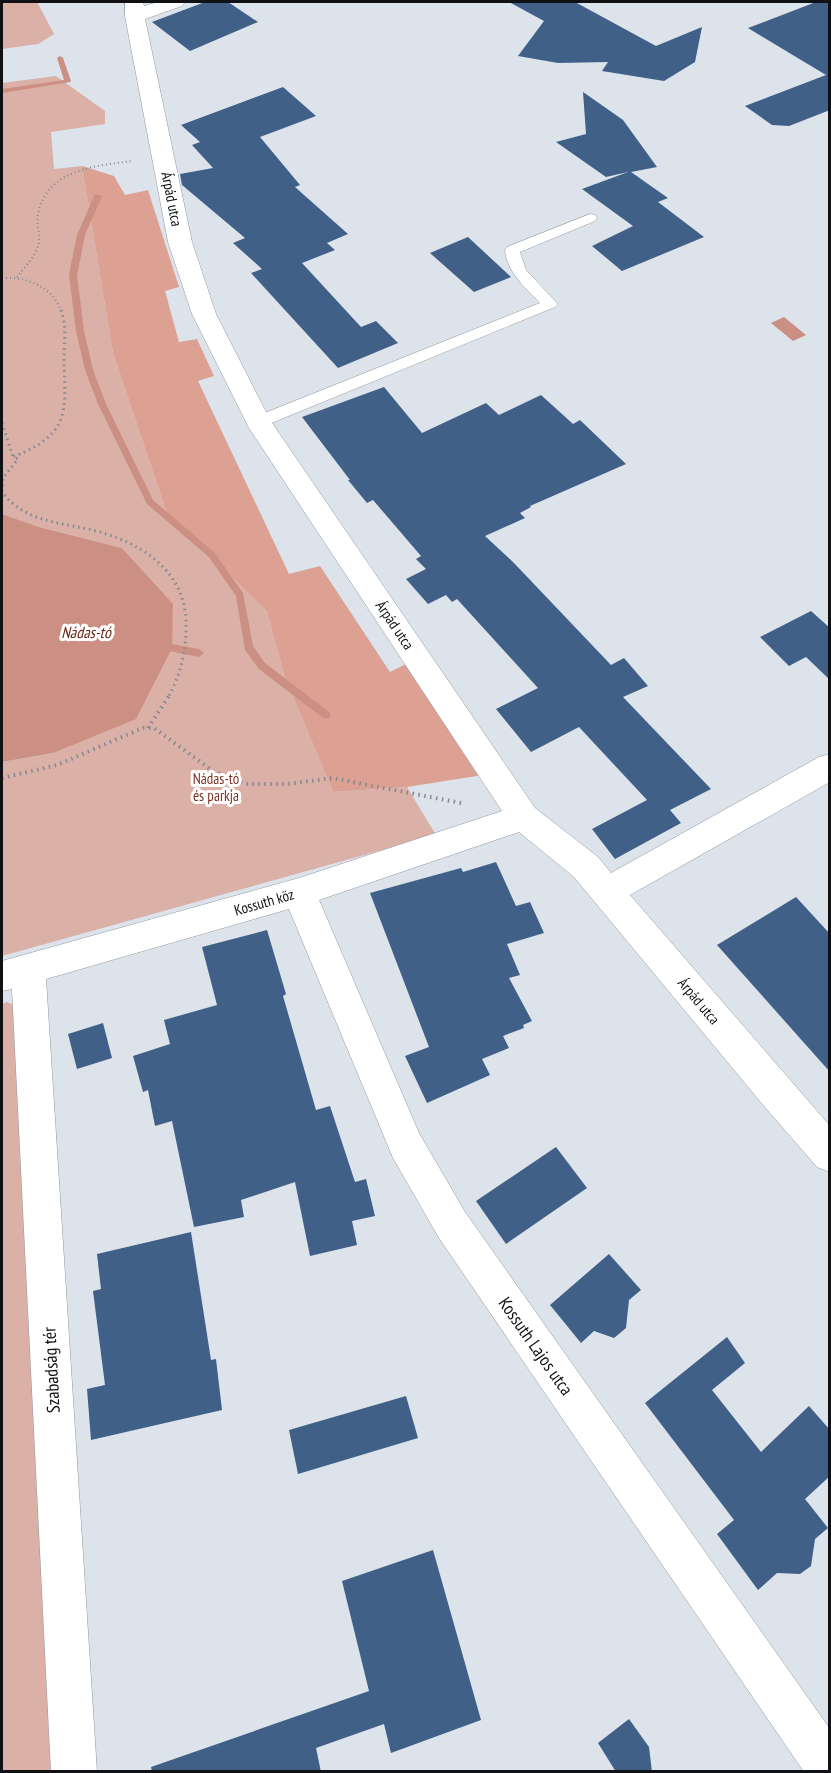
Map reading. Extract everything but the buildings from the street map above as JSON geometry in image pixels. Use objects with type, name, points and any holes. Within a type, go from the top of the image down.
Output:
[{"type":"street","points":[[134,9],[176,2]]},
{"type":"street","name":"Árpád utca","points":[[134,9],[180,242],[204,314],[258,422],[524,817],[586,867],[830,1154]]},
{"type":"street","points":[[608,892],[830,766]]},
{"type":"street","name":"Kossuth köz","points":[[14,972],[299,892],[524,817]]},
{"type":"street","name":"Kossuth Lajos utca","points":[[299,892],[406,1145],[452,1225],[830,1768]]},
{"type":"street","name":"Szabadság tér","points":[[14,972],[74,1772]]},
{"type":"lane","points":[[258,422],[550,304],[516,265],[512,257],[512,250],[590,218]]},
{"type":"path","points":[[17,277],[37,248],[38,214],[41,203],[46,193],[62,177],[74,170],[86,167],[143,160]]},
{"type":"path","points":[[2,278],[17,277],[41,286],[60,304],[64,317],[66,390],[65,403],[58,426],[36,448],[13,457]]},
{"type":"path","points":[[2,423],[13,457],[18,459],[3,478],[2,486],[2,492],[14,507],[36,517],[102,532],[127,541],[156,559],[178,582],[186,606],[184,650],[172,690],[147,728]]},
{"type":"path","points":[[2,778],[57,765],[147,728],[154,728],[213,771],[245,783],[288,784],[332,778],[462,803]]},
{"type":"green space","points":[[2,2],[37,2],[54,34],[38,44],[2,49]]},
{"type":"green space","name":"Nádas-tó és parkja","points":[[56,76],[105,111],[105,124],[51,132],[54,169],[82,166],[113,353],[166,511],[267,612],[284,675],[333,792],[407,787],[436,835],[2,956],[2,762],[53,753],[171,648],[173,605],[122,548],[39,527],[2,514],[2,83]]},
{"type":"green space","points":[[7,1002],[16,1006],[53,1771],[2,1772],[2,1004]]},
{"type":"shaded area","points":[[82,166],[114,176],[125,195],[148,190],[179,287],[165,291],[179,342],[197,339],[214,376],[198,381],[289,574],[320,566],[390,672],[406,664],[483,775],[407,787],[333,792],[284,675],[267,612],[166,511],[113,353]]},
{"type":"water","points":[[784,317],[806,335],[793,341],[771,323]]},
{"type":"water","name":"Nádas-tó","points":[[2,514],[39,527],[122,548],[173,604],[172,648],[136,719],[53,753],[2,762]]},
{"type":"waterway","points":[[2,91],[68,81],[60,58]]},
{"type":"waterway","points":[[98,196],[81,235],[73,275],[80,331],[89,370],[102,404],[150,502],[212,555],[240,595],[248,647],[262,666],[326,715]]},
{"type":"waterway","points":[[172,648],[199,653]]}]
